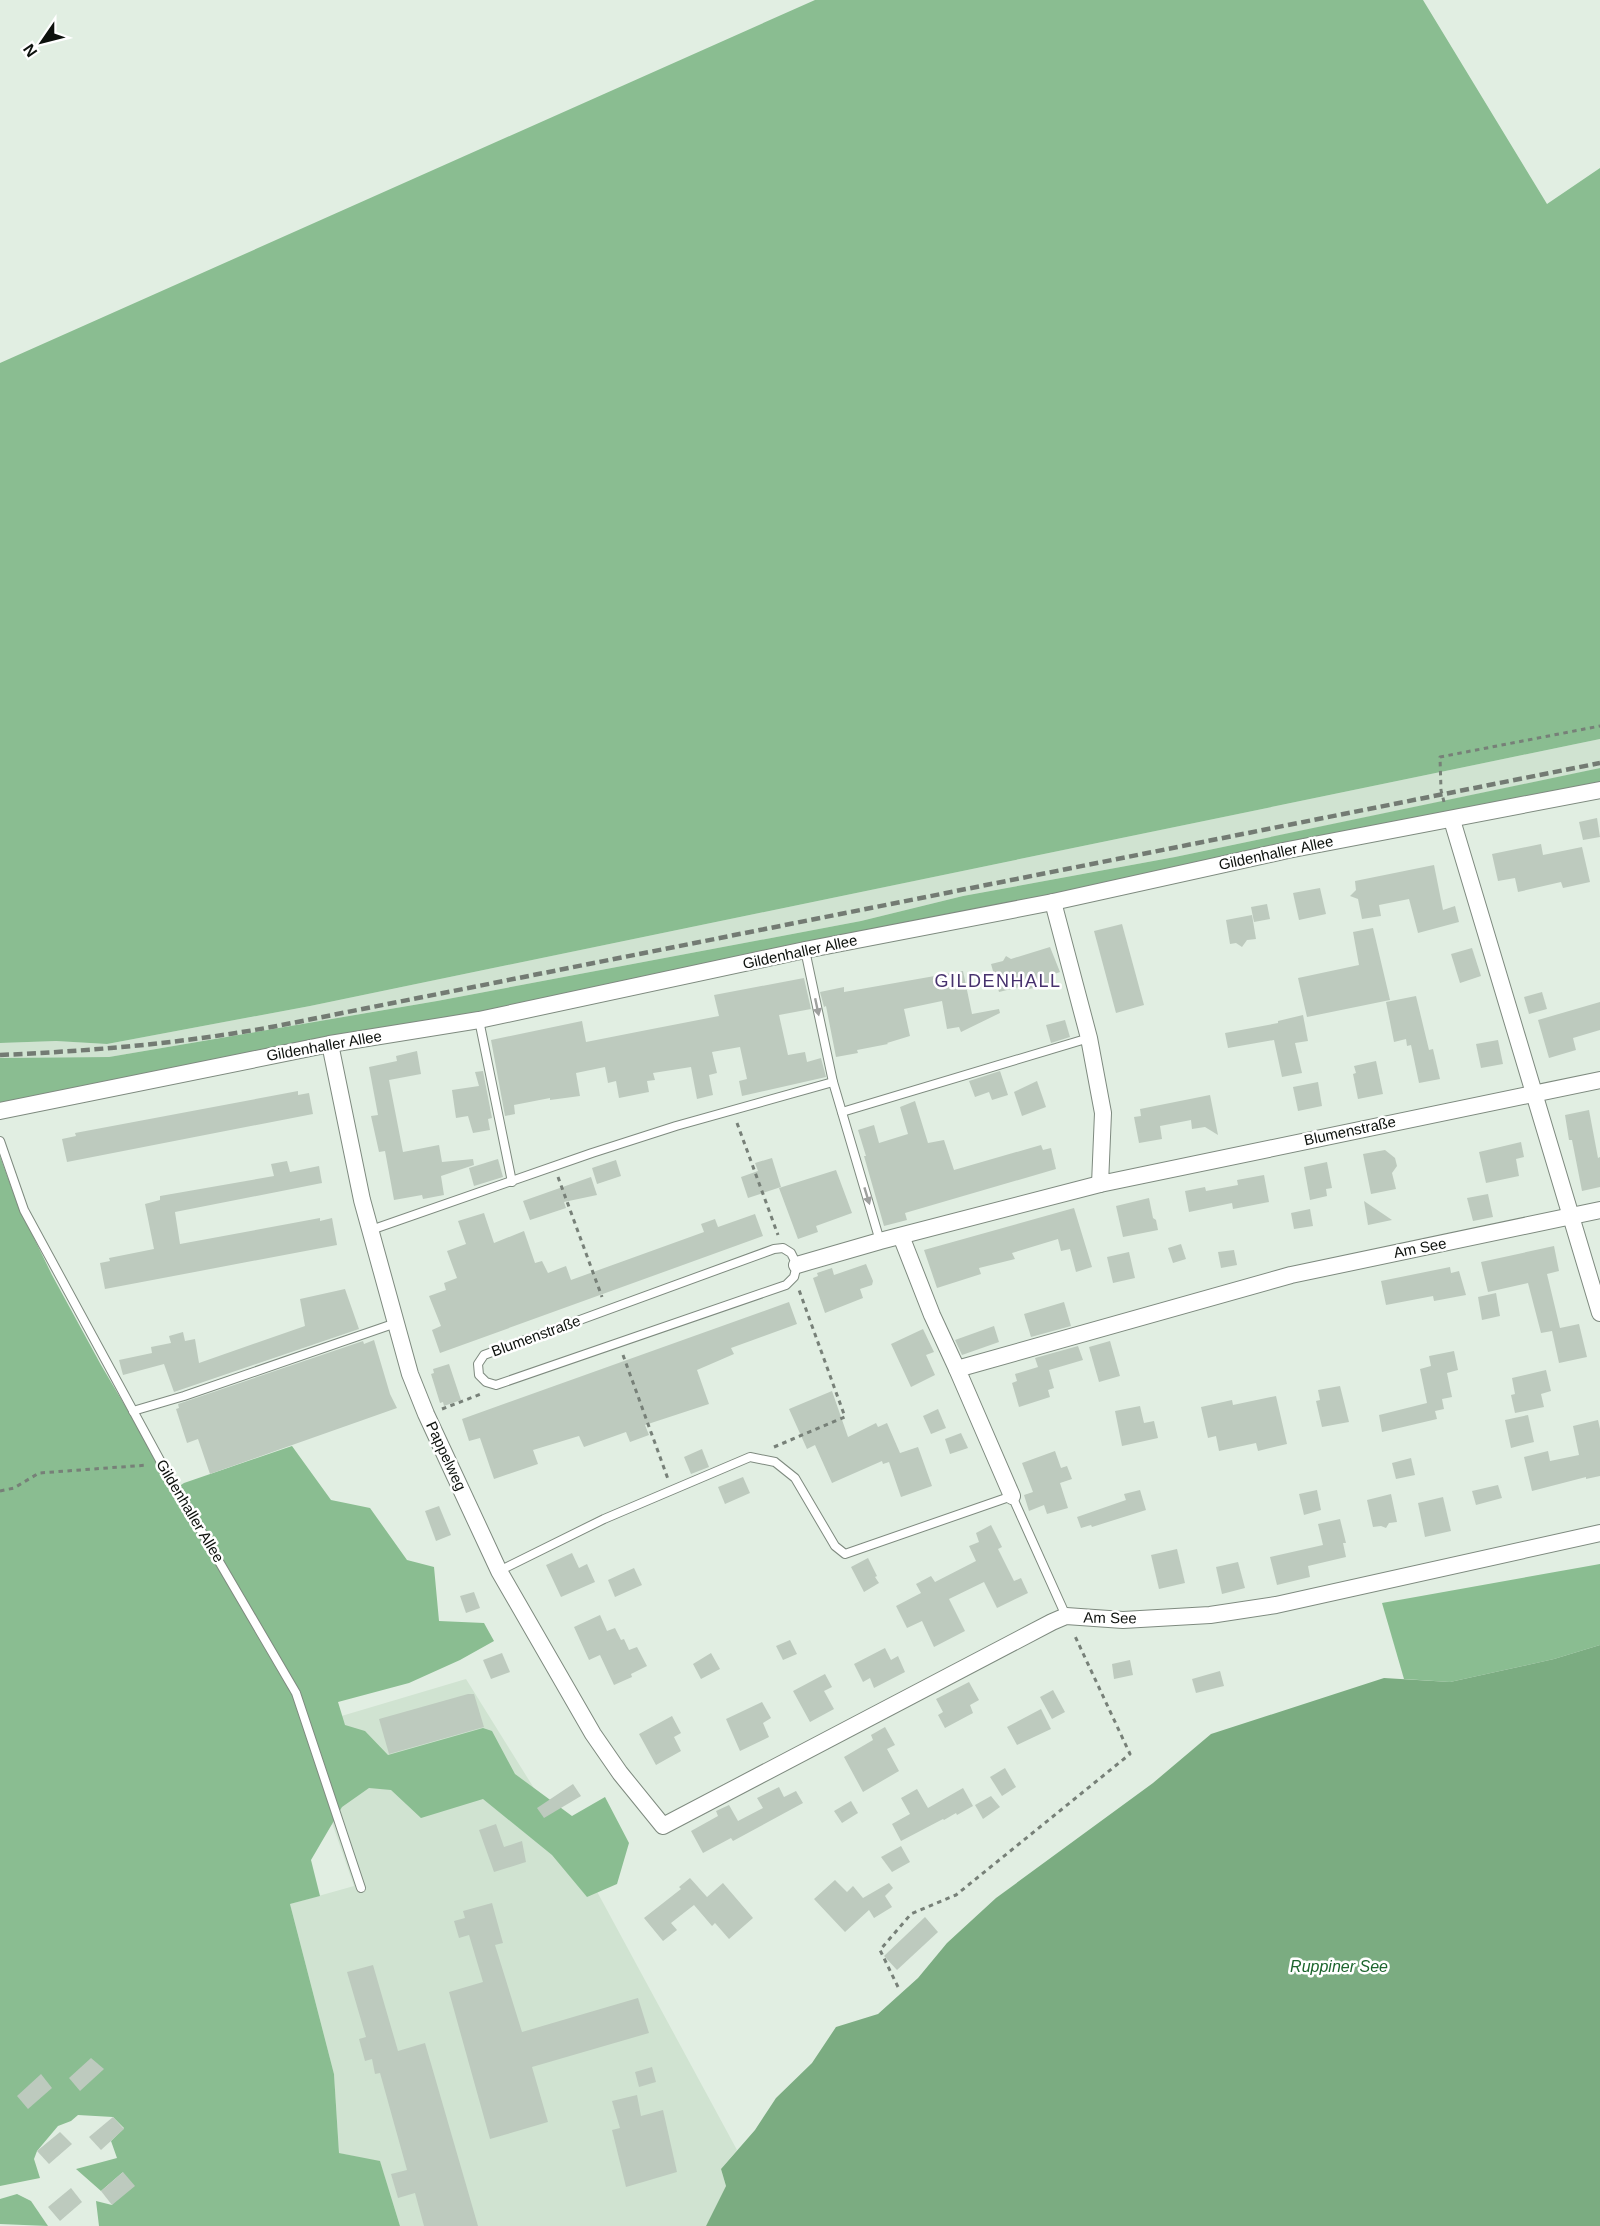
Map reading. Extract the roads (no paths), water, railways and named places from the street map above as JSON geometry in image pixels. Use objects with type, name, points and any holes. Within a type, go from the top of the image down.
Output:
[{"type":"street","name":"Gildenhaller Allee","points":[[0,1111],[330,1044],[479,1020],[805,950],[1053,902],[1288,850],[1600,790]]},
{"type":"street","points":[[1452,820],[1536,1093],[1600,1313]]},
{"type":"street","points":[[1053,902],[1089,1038],[1103,1113],[1100,1184]]},
{"type":"street","name":"Pappelweg","points":[[330,1044],[360,1190],[410,1374],[426,1414],[499,1571],[593,1734],[620,1773],[663,1826]]},
{"type":"street","name":"Blumenstraße","points":[[796,1271],[880,1241],[1100,1184],[1600,1080]]},
{"type":"street","name":"Am See","points":[[957,1369],[1291,1275],[1571,1218],[1600,1210]]},
{"type":"street","points":[[902,1236],[932,1315],[1012,1496]]},
{"type":"street","name":"Am See","points":[[663,1826],[1065,1617],[1123,1620],[1221,1614],[1340,1592],[1600,1533]]},
{"type":"lane","points":[[805,950],[833,1082],[880,1241]]},
{"type":"lane","points":[[479,1020],[512,1182]]},
{"type":"lane","points":[[842,1112],[1089,1038]]},
{"type":"lane","points":[[371,1230],[666,1129],[833,1082]]},
{"type":"lane","name":"Gildenhaller Allee","points":[[0,1141],[24,1210],[162,1464],[296,1693],[361,1888]]},
{"type":"lane","name":"Blumenstraße","points":[[783,1248],[791,1253],[796,1271],[786,1285],[496,1385],[486,1382],[479,1375],[478,1364],[484,1355],[774,1249],[783,1248]]},
{"type":"lane","points":[[133,1411],[184,1396],[396,1323]]},
{"type":"lane","points":[[499,1571],[604,1519],[750,1457],[775,1461],[795,1478],[835,1546],[845,1554],[1012,1496],[1065,1617]]},
{"type":"water","name":"Ruppiner See","points":[[1600,1645],[1600,2226],[706,2226],[726,2186],[721,2169],[755,2130],[776,2098],[812,2063],[836,2027],[878,2014],[918,1978],[947,1943],[996,1898],[1153,1783],[1211,1734],[1384,1678],[1450,1682],[1554,1659]]},
{"type":"railway","points":[[0,1055],[139,1045],[277,1026],[1600,763]]},
{"type":"district","name":"GILDENHALL","points":[[998,981]]}]
